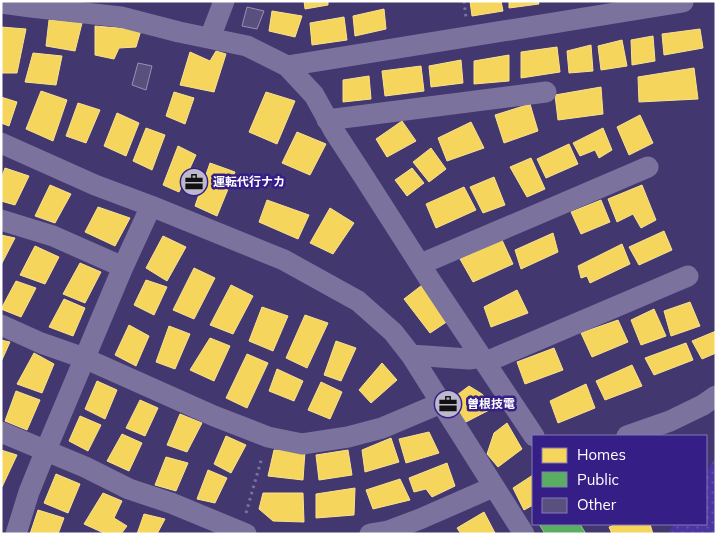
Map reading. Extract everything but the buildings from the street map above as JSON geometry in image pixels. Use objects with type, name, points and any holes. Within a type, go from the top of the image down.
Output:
[{"type":"street","points":[[210,38],[224,1]]},
{"type":"street","points":[[287,66],[683,1]]},
{"type":"street","points":[[1,3],[120,17],[247,46],[287,66],[314,95],[334,131],[533,435]]},
{"type":"street","points":[[327,120],[546,92]]},
{"type":"street","points":[[1,143],[95,185],[284,260],[358,301],[393,332],[410,355],[524,534]]},
{"type":"street","points":[[420,264],[648,167]]},
{"type":"street","points":[[16,534],[29,492],[46,450],[123,267],[151,206]]},
{"type":"street","points":[[1,220],[53,236],[123,267]]},
{"type":"street","points":[[410,355],[484,359],[688,276]]},
{"type":"street","points":[[1,325],[42,343],[84,358],[214,416],[268,437],[302,444],[348,437],[382,428],[441,403]]},
{"type":"street","points":[[631,435],[670,421],[703,405],[716,396]]},
{"type":"street","points":[[1,432],[85,467],[129,489],[171,502],[244,532]]},
{"type":"street","points":[[383,533],[493,487]]},
{"type":"path","points":[[244,532],[268,437]]},
{"type":"shaded area","points":[[716,457],[716,534],[667,534],[673,525],[707,525],[707,471]]},
{"type":"place","name":"運転代行ナカ","points":[[194,182]]},
{"type":"place","name":"曽根技電","points":[[448,404]]}]
